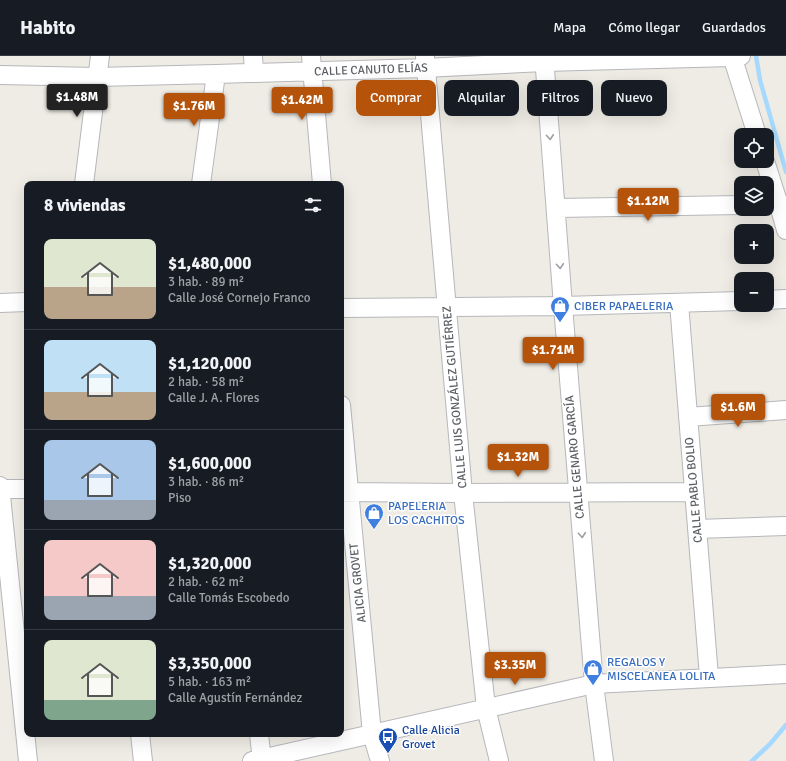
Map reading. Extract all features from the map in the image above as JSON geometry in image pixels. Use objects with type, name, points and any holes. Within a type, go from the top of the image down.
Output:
[{"type":"street","points":[[84,181],[100,56]]},
{"type":"street","points":[[736,56],[755,128]]},
{"type":"street","name":"CALLE CANUTO ELÍAS","points":[[0,75],[97,77],[216,74],[254,64],[736,56]]},
{"type":"street","name":"CALLE GENARO GARCÍA","points":[[544,59],[594,684],[604,761]]},
{"type":"street","name":"CALLE LUIS GONZÁLEZ GUTIÉRREZ","points":[[425,62],[463,493],[486,708],[499,761]]},
{"type":"street","points":[[312,64],[322,181]]},
{"type":"street","points":[[201,181],[216,74]]},
{"type":"street","points":[[556,208],[734,205]]},
{"type":"street","points":[[774,207],[786,230]]},
{"type":"street","points":[[774,300],[786,299]]},
{"type":"street","points":[[344,308],[563,306],[734,301]]},
{"type":"street","points":[[0,303],[24,302]]},
{"type":"street","name":"CALLE PABLO BOLIO","points":[[679,303],[709,677]]},
{"type":"street","points":[[688,417],[786,410]]},
{"type":"street","name":"ALICIA GROVET","points":[[344,470],[345,492],[372,734],[380,761]]},
{"type":"street","points":[[0,486],[24,722]]},
{"type":"street","points":[[0,489],[24,489]]},
{"type":"street","points":[[345,492],[694,492]]},
{"type":"street","points":[[697,529],[786,526]]},
{"type":"street","points":[[259,737],[258,760],[594,684],[786,674]]},
{"type":"street","points":[[26,737],[28,761]]},
{"type":"street","points":[[140,737],[143,761]]},
{"type":"waterway","points":[[756,56],[760,80],[786,172]]},
{"type":"waterway","points":[[752,761],[770,744],[786,725]]},
{"type":"place","name":"CIBER PAPAELERIA","points":[[560,323]]},
{"type":"place","name":"PAPELERIA LOS CACHITOS","points":[[374,530]]},
{"type":"place","name":"REGALOS Y MISCELANEA LOLITA","points":[[593,686]]},
{"type":"place","name":"Calle Alicia Grovet","points":[[388,754]]}]
